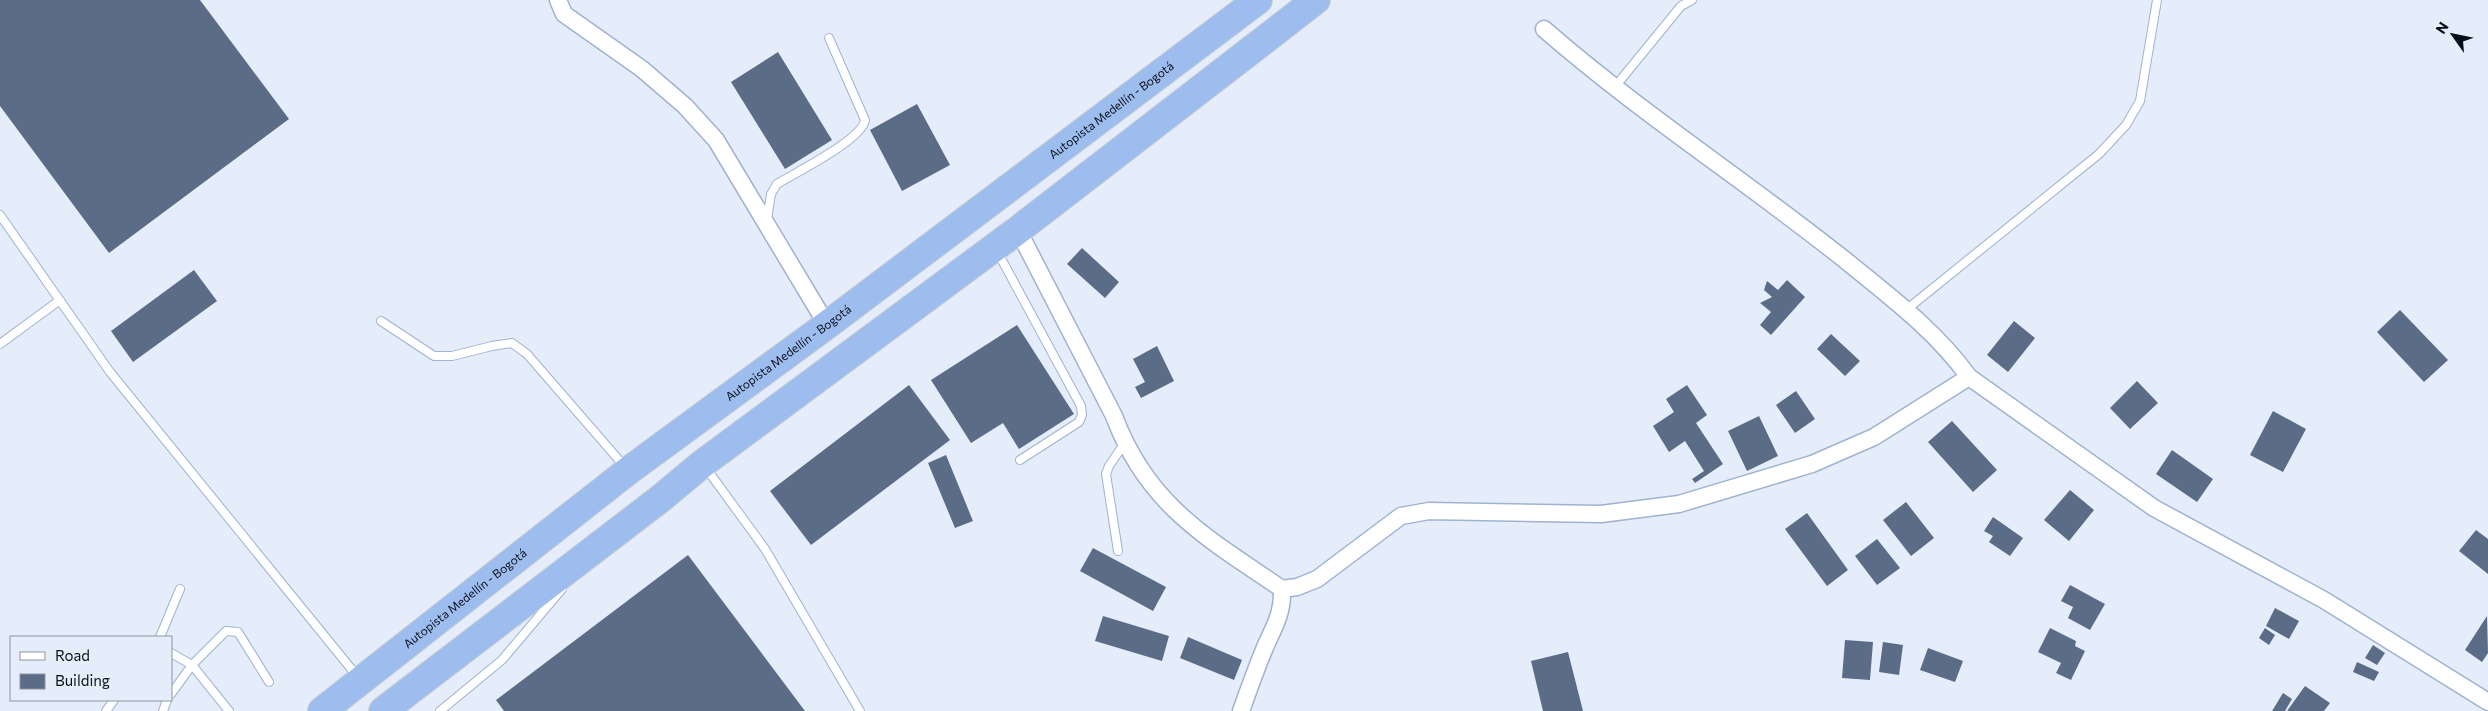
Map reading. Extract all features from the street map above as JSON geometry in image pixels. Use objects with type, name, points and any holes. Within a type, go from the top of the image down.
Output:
[{"type":"highway","name":"Autopista Medellín - Bogotá","points":[[322,711],[628,471],[827,325],[1258,0]]},
{"type":"highway","points":[[383,711],[596,548],[702,464],[1018,230],[1316,0]]},
{"type":"street","points":[[558,0],[564,14],[642,69],[685,106],[716,140],[827,325]]},
{"type":"street","points":[[1544,29],[1614,88],[1782,210],[1906,310],[1951,352],[1969,377],[2154,508],[2324,600],[2488,702]]},
{"type":"street","points":[[1018,230],[1114,416],[1124,444],[1162,499],[1196,529],[1282,589],[1297,587],[1317,579],[1401,516],[1429,511],[1601,514],[1679,504],[1812,464],[1874,437],[1969,377]]},
{"type":"street","points":[[1241,711],[1266,645],[1278,623],[1283,606],[1282,589]]},
{"type":"lane","points":[[1614,88],[1681,6],[1692,0]]},
{"type":"lane","points":[[1906,310],[2099,154],[2126,125],[2140,101],[2158,0]]},
{"type":"lane","points":[[767,224],[771,194],[777,184],[843,144],[860,132],[864,125],[865,120],[829,38]]},
{"type":"lane","points":[[0,215],[110,372],[360,680]]},
{"type":"lane","points":[[995,247],[1081,406],[1082,415],[1079,422],[1020,460]]},
{"type":"lane","points":[[0,344],[60,300]]},
{"type":"lane","points":[[381,321],[434,356],[452,356],[512,343],[527,354],[628,471]]},
{"type":"lane","points":[[1118,551],[1106,474],[1109,466],[1124,444]]},
{"type":"lane","points":[[702,464],[765,549],[860,711]]},
{"type":"lane","points":[[571,578],[596,548]]},
{"type":"lane","points":[[440,711],[502,660],[565,586]]},
{"type":"lane","points":[[160,636],[180,589]]},
{"type":"lane","points":[[172,693],[192,665],[226,631],[232,630],[238,632],[269,682]]},
{"type":"lane","points":[[172,654],[192,665],[229,711]]},
{"type":"building","points":[[0,0],[200,0],[289,119],[109,253],[0,106]]},
{"type":"building","points":[[778,52],[832,140],[785,169],[731,82]]},
{"type":"building","points":[[917,104],[950,165],[902,191],[870,130]]},
{"type":"building","points":[[1082,248],[1119,282],[1105,298],[1067,264]]},
{"type":"building","points":[[194,270],[217,301],[133,362],[111,331]]},
{"type":"building","points":[[1787,280],[1805,297],[1771,335],[1760,325],[1771,312],[1760,303],[1772,297],[1764,290],[1767,281],[1778,290]]},
{"type":"building","points":[[2400,310],[2448,360],[2424,382],[2377,332]]},
{"type":"building","points":[[2014,321],[2035,338],[2008,372],[1987,355]]},
{"type":"building","points":[[1017,325],[1074,414],[1019,449],[1003,423],[971,443],[931,380]]},
{"type":"building","points":[[1831,334],[1860,361],[1845,376],[1817,349]]},
{"type":"building","points":[[1157,346],[1174,381],[1141,398],[1135,387],[1145,382],[1133,359]]},
{"type":"building","points":[[2137,381],[2158,403],[2130,429],[2110,408]]},
{"type":"building","points":[[909,385],[950,440],[811,545],[770,491]]},
{"type":"building","points":[[1687,385],[1707,415],[1696,423],[1723,464],[1695,483],[1692,479],[1704,471],[1685,441],[1669,452],[1653,426],[1674,412],[1666,399]]},
{"type":"building","points":[[1796,391],[1815,419],[1795,433],[1776,405]]},
{"type":"building","points":[[2273,411],[2306,429],[2283,472],[2250,455]]},
{"type":"building","points":[[1759,416],[1778,456],[1747,471],[1728,431]]},
{"type":"building","points":[[1952,421],[1997,470],[1973,492],[1928,442]]},
{"type":"building","points":[[2172,450],[2213,479],[2197,502],[2156,474]]},
{"type":"building","points":[[946,455],[973,521],[955,528],[928,463]]},
{"type":"building","points":[[2070,490],[2094,510],[2069,541],[2044,520]]},
{"type":"building","points":[[1906,502],[1934,538],[1911,556],[1883,520]]},
{"type":"building","points":[[1807,513],[1848,570],[1827,586],[1785,529]]},
{"type":"building","points":[[1993,517],[2023,538],[2010,556],[1989,542],[1993,536],[1984,531]]},
{"type":"building","points":[[2476,530],[2488,539],[2488,574],[2459,551]]},
{"type":"building","points":[[1877,539],[1900,568],[1877,585],[1855,556]]},
{"type":"building","points":[[1093,548],[1166,587],[1153,611],[1080,571]]},
{"type":"building","points":[[688,555],[805,711],[504,711],[496,700]]},
{"type":"building","points":[[2070,585],[2105,604],[2090,630],[2068,618],[2073,607],[2061,601]]},
{"type":"building","points":[[2275,608],[2299,621],[2289,639],[2266,626]]},
{"type":"building","points":[[1103,616],[1169,636],[1162,661],[1095,641]]},
{"type":"building","points":[[2487,616],[2488,653],[2482,662],[2465,650]]},
{"type":"building","points":[[2050,628],[2076,641],[2075,646],[2085,651],[2071,680],[2056,673],[2061,663],[2038,652]]},
{"type":"building","points":[[2265,628],[2275,635],[2269,645],[2259,638]]},
{"type":"building","points":[[1188,637],[1242,660],[1234,680],[1180,658]]},
{"type":"building","points":[[1845,640],[1873,642],[1870,680],[1842,678]]},
{"type":"building","points":[[1883,642],[1903,645],[1899,675],[1879,672]]},
{"type":"building","points":[[2373,645],[2385,653],[2377,665],[2365,658]]},
{"type":"building","points":[[1928,648],[1963,661],[1955,682],[1920,670]]},
{"type":"building","points":[[1568,652],[1583,711],[1543,711],[1531,661]]},
{"type":"building","points":[[2357,662],[2379,672],[2374,681],[2353,672]]},
{"type":"building","points":[[2305,686],[2330,703],[2324,711],[2287,711]]},
{"type":"building","points":[[2283,693],[2292,699],[2285,711],[2272,711]]}]
